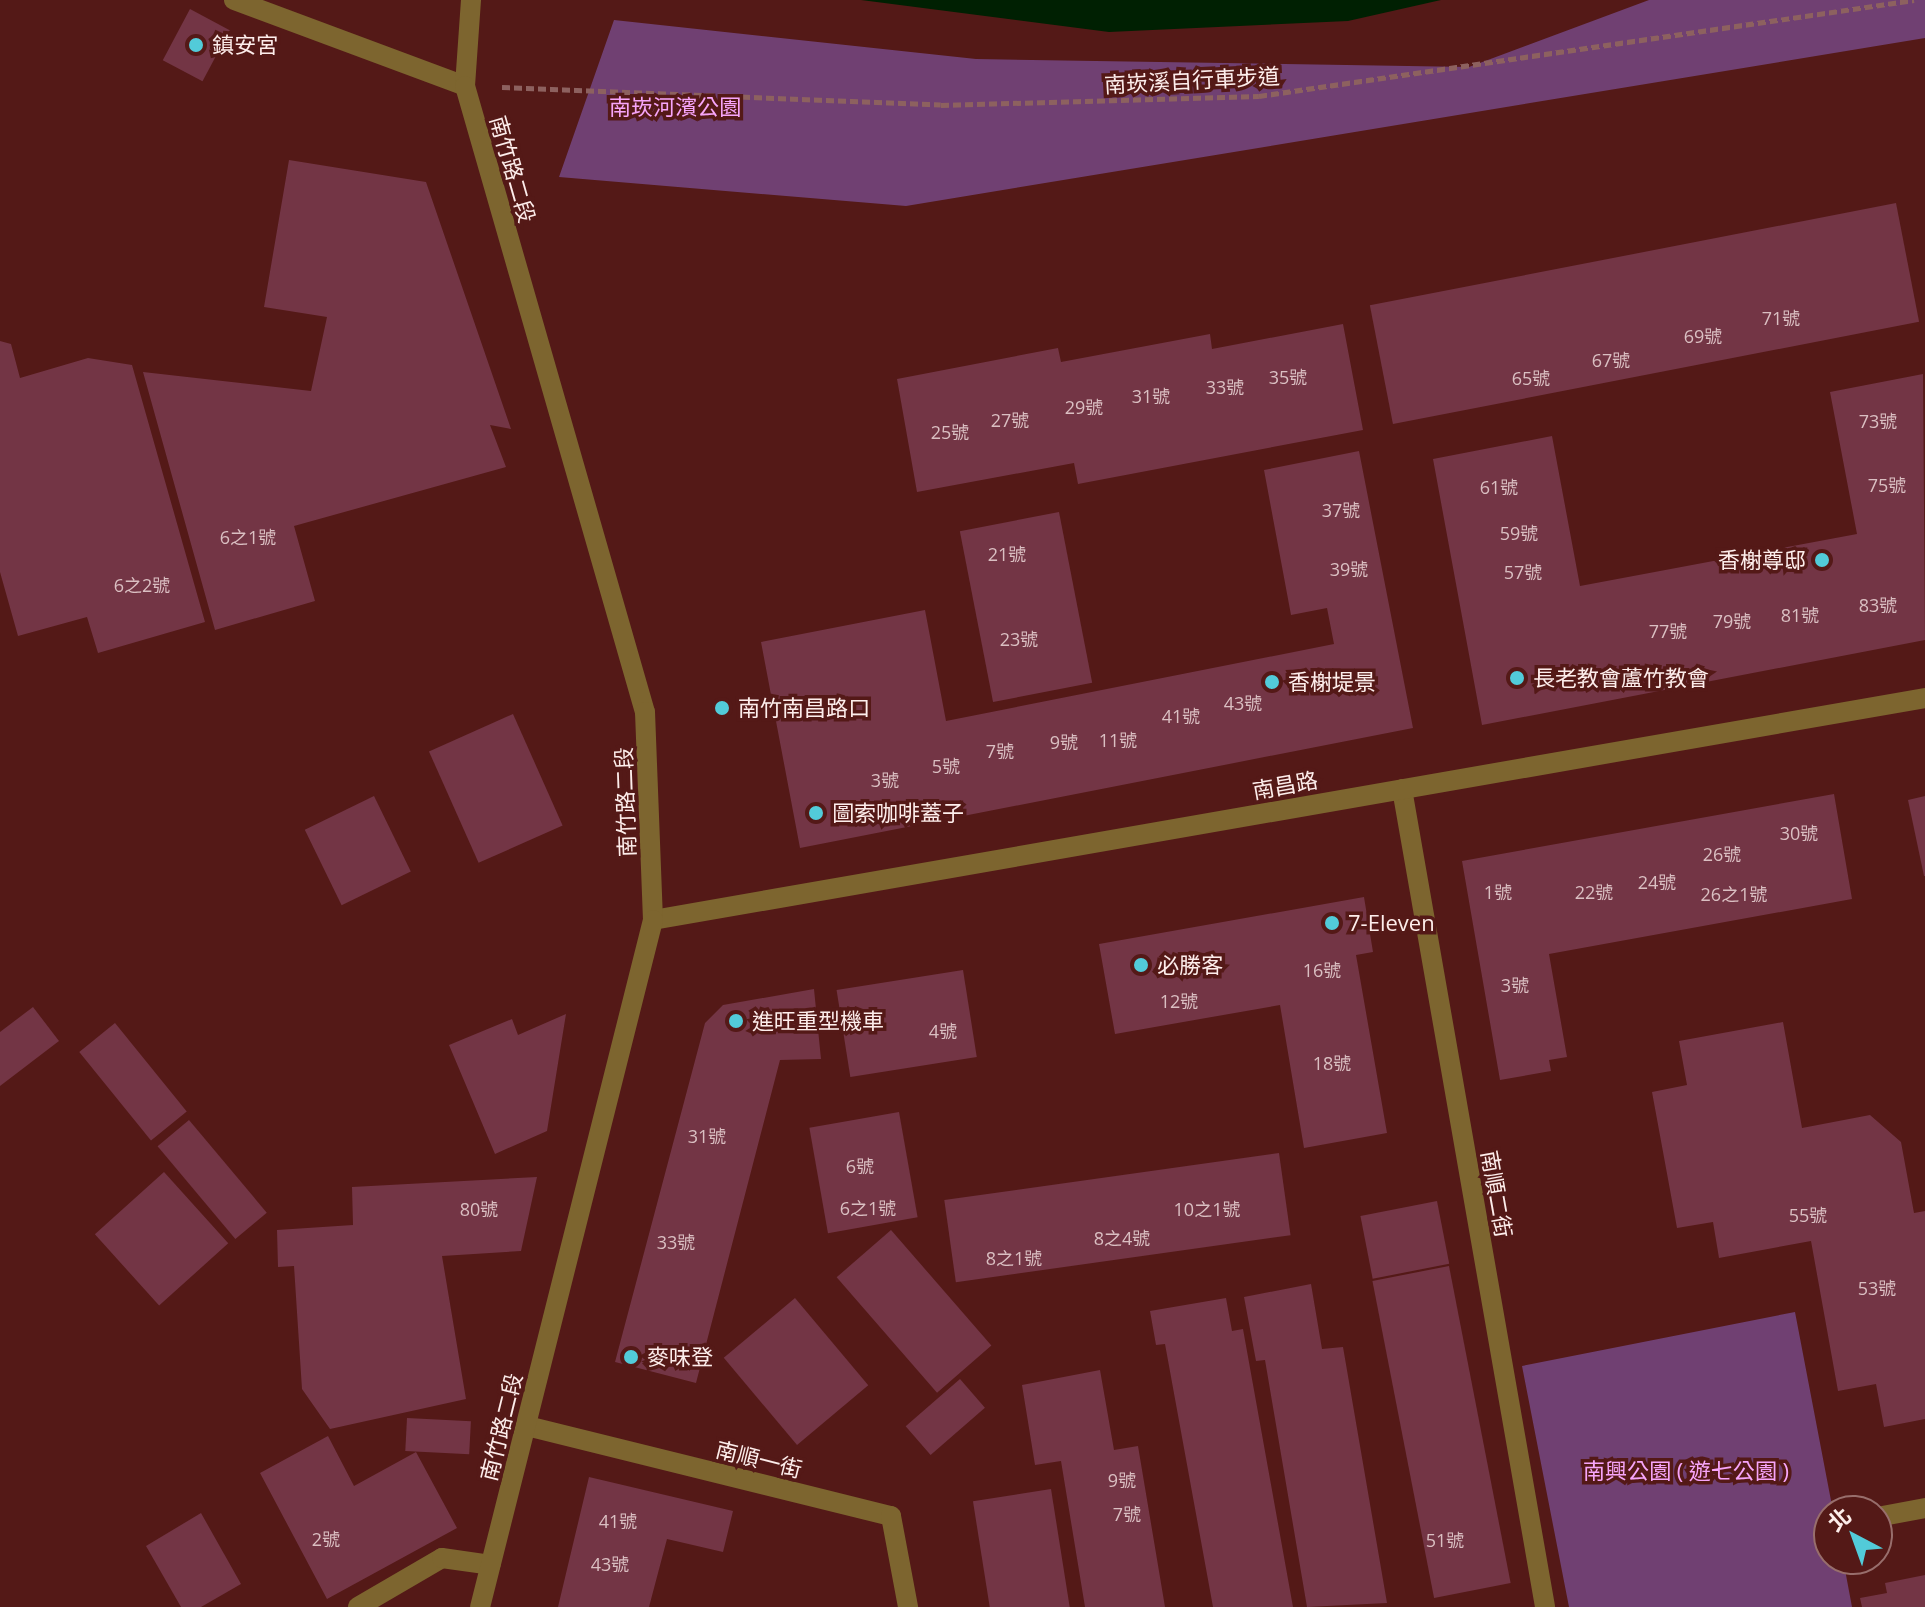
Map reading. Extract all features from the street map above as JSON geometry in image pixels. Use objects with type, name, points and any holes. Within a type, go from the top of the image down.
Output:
[{"type":"street","points":[[234,0],[465,86]]},
{"type":"street","name":"南竹路二段","points":[[471,0],[465,86],[645,712],[653,920],[480,1607]]},
{"type":"street","name":"南昌路","points":[[653,920],[1925,698]]},
{"type":"street","name":"南順二街","points":[[1402,789],[1545,1607]]},
{"type":"street","name":"南順一街","points":[[527,1426],[891,1516],[908,1607]]},
{"type":"street","points":[[1893,1514],[1925,1508]]},
{"type":"street","points":[[358,1607],[442,1558],[491,1565]]},
{"type":"path","name":"南崁溪自行車步道","points":[[465,86],[941,105],[1259,96],[1914,0]]},
{"type":"green space","name":"南崁河濱公園","points":[[1649,0],[1925,0],[1925,38],[906,206],[559,177],[614,20],[976,59],[1469,67]]},
{"type":"green space","name":"南興公園 ( 遊七公園 )","points":[[1795,1312],[1830,1495],[1813,1495],[1813,1575],[1846,1575],[1852,1607],[1569,1607],[1522,1366]]},
{"type":"shaded area","points":[[861,0],[1441,0],[1348,21],[1109,32]]},
{"type":"building","name":"鎮安宮","points":[[190,9],[230,30],[203,81],[163,60]]},
{"type":"building","points":[[289,160],[426,182],[511,429],[490,425],[506,467],[294,526],[315,601],[215,630],[143,372],[311,391],[327,317],[264,307]]},
{"type":"building","points":[[1896,203],[1919,322],[1393,424],[1370,305]]},
{"type":"building","points":[[1343,324],[1363,430],[1078,484],[1074,463],[917,492],[897,379],[1058,348],[1061,362],[1210,334],[1212,349]]},
{"type":"building","points":[[0,341],[11,344],[20,378],[88,358],[132,365],[205,622],[98,653],[87,617],[18,636],[0,572]]},
{"type":"building","name":"香榭尊邸","points":[[1923,374],[1925,640],[1482,725],[1433,459],[1552,436],[1580,586],[1857,534],[1830,392]]},
{"type":"building","name":"香榭堤景","points":[[1359,451],[1413,728],[800,848],[761,642],[925,610],[946,721],[1334,644],[1327,608],[1291,615],[1264,470]]},
{"type":"building","points":[[1059,512],[1092,683],[993,702],[960,531]]},
{"type":"building","points":[[513,714],[563,825],[479,863],[429,751]]},
{"type":"building","points":[[1834,794],[1852,899],[1549,954],[1567,1057],[1549,1060],[1551,1071],[1500,1080],[1462,861]]},
{"type":"building","points":[[374,796],[411,871],[342,905],[305,830]]},
{"type":"building","points":[[1925,796],[1925,876],[1924,876],[1908,800]]},
{"type":"building","points":[[1364,897],[1373,952],[1356,955],[1387,1133],[1304,1148],[1280,1005],[1115,1034],[1099,944]]},
{"type":"building","points":[[963,970],[977,1057],[850,1077],[837,990]]},
{"type":"building","points":[[814,989],[821,1059],[780,1060],[696,1383],[615,1362],[705,1023],[723,1005]]},
{"type":"building","points":[[33,1007],[59,1041],[0,1086],[0,1032]]},
{"type":"building","points":[[566,1014],[547,1131],[495,1154],[449,1045],[512,1019],[518,1035]]},
{"type":"building","points":[[1783,1022],[1802,1128],[1870,1115],[1901,1142],[1914,1213],[1925,1211],[1925,1419],[1884,1427],[1876,1384],[1838,1391],[1811,1241],[1719,1258],[1713,1222],[1677,1228],[1652,1092],[1687,1085],[1679,1041]]},
{"type":"building","points":[[115,1023],[187,1112],[151,1141],[79,1052]]},
{"type":"building","points":[[899,1112],[918,1217],[828,1233],[809,1128]]},
{"type":"building","points":[[189,1120],[267,1213],[235,1239],[158,1146]]},
{"type":"building","points":[[1279,1153],[1291,1235],[956,1282],[944,1200]]},
{"type":"building","points":[[164,1172],[228,1243],[159,1306],[95,1234]]},
{"type":"building","points":[[537,1177],[521,1251],[442,1256],[466,1399],[330,1429],[302,1389],[294,1266],[278,1267],[277,1230],[353,1225],[352,1187]]},
{"type":"building","points":[[1437,1201],[1449,1264],[1373,1279],[1360,1216]]},
{"type":"building","points":[[891,1230],[991,1345],[937,1393],[837,1277]]},
{"type":"building","points":[[1449,1266],[1511,1583],[1434,1598],[1372,1281]]},
{"type":"building","points":[[1311,1284],[1322,1349],[1343,1347],[1387,1603],[1307,1607],[1265,1360],[1256,1361],[1244,1297]]},
{"type":"building","points":[[795,1298],[868,1385],[797,1445],[724,1358]]},
{"type":"building","points":[[1226,1298],[1232,1331],[1243,1329],[1293,1607],[1213,1607],[1165,1344],[1156,1345],[1150,1311]]},
{"type":"building","points":[[1100,1370],[1114,1450],[1138,1446],[1165,1607],[1085,1607],[1061,1461],[1035,1465],[1022,1385]]},
{"type":"building","points":[[960,1379],[985,1408],[931,1455],[906,1426]]},
{"type":"building","points":[[407,1418],[471,1421],[469,1454],[405,1451]]},
{"type":"building","points":[[328,1436],[354,1486],[416,1452],[457,1528],[327,1599],[260,1473]]},
{"type":"building","points":[[589,1477],[733,1511],[723,1552],[667,1539],[649,1607],[558,1607]]},
{"type":"building","points":[[1051,1489],[1070,1607],[990,1607],[973,1501]]},
{"type":"building","points":[[201,1513],[241,1584],[201,1607],[181,1607],[146,1546]]},
{"type":"building","points":[[1925,1575],[1925,1607],[1862,1607],[1860,1598],[1887,1593],[1885,1583]]},
{"type":"place","name":"鎮安宮","points":[[196,45]]},
{"type":"place","name":"香榭尊邸","points":[[1822,560]]},
{"type":"place","name":"長老教會蘆竹教會","points":[[1517,678]]},
{"type":"place","name":"香榭堤景","points":[[1272,682]]},
{"type":"place","name":"南竹南昌路口","points":[[722,708]]},
{"type":"place","name":"圖索咖啡蓋子","points":[[816,813]]},
{"type":"place","name":"7-Eleven","points":[[1332,923]]},
{"type":"place","name":"必勝客","points":[[1141,965]]},
{"type":"place","name":"進旺重型機車","points":[[736,1021]]},
{"type":"place","name":"麥味登","points":[[631,1357]]}]
